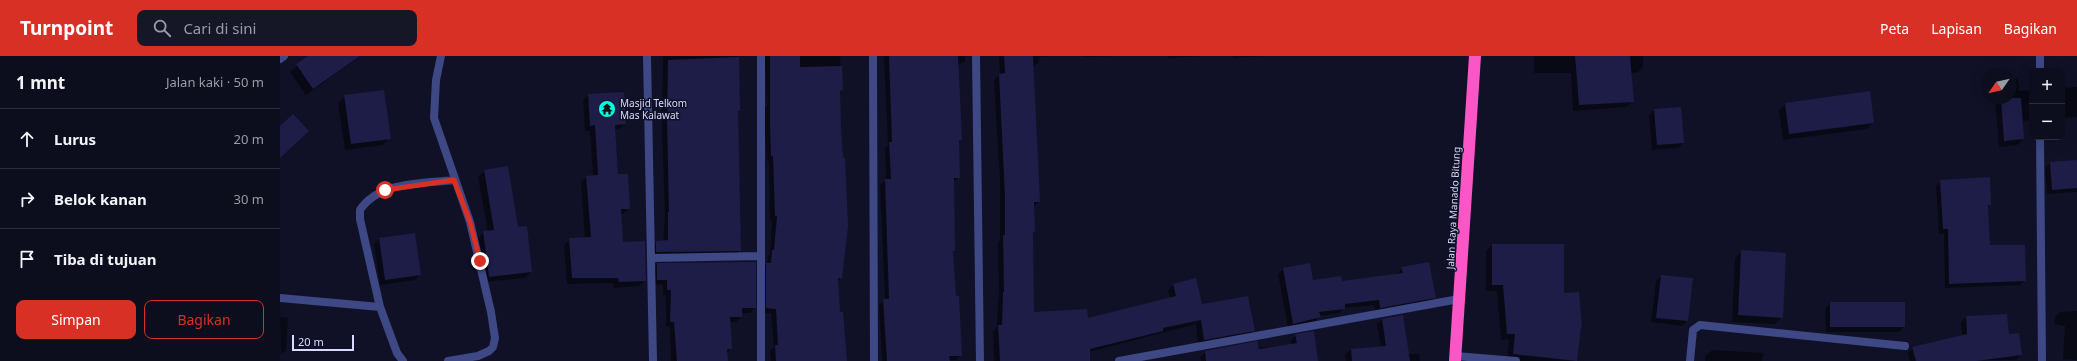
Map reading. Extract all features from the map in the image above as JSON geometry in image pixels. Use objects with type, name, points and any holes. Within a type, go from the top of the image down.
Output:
[{"type":"highway","name":"Jalan Raya Manado Bitung","points":[[1456,359],[1475,56]]},
{"type":"street","points":[[280,59],[284,56]]},
{"type":"street","points":[[441,56],[436,80],[434,118],[454,180],[470,222],[495,338],[493,346],[489,351],[478,356],[448,361]]},
{"type":"street","points":[[647,56],[653,361]]},
{"type":"street","points":[[761,56],[761,361]]},
{"type":"street","points":[[873,56],[874,361]]},
{"type":"street","points":[[976,56],[980,361]]},
{"type":"street","points":[[2040,56],[2040,68]]},
{"type":"street","points":[[2040,140],[2042,361]]},
{"type":"street","points":[[403,361],[396,353],[380,307],[360,219],[360,210],[373,196],[385,190],[454,180]]},
{"type":"street","points":[[651,258],[761,256]]},
{"type":"street","points":[[280,298],[380,307]]},
{"type":"street","points":[[1119,361],[1459,299]]},
{"type":"street","points":[[1690,361],[1693,330],[1700,325],[1905,346]]},
{"type":"street","points":[[1456,359],[1516,361]]},
{"type":"building","points":[[308,56],[360,56],[313,89],[296,64]]},
{"type":"building","points":[[770,56],[800,56],[800,67],[842,66],[843,90],[840,91],[841,129],[843,158],[845,158],[848,226],[842,279],[838,278],[840,312],[843,312],[847,361],[776,361],[775,345],[778,345],[776,309],[766,308],[766,263],[771,263],[772,250],[774,250],[777,216],[775,216],[773,156],[771,156]]},
{"type":"building","points":[[889,56],[958,56],[962,140],[959,140],[960,178],[954,178],[955,251],[953,251],[956,296],[959,296],[962,356],[949,356],[950,361],[887,361],[883,299],[889,299],[885,179],[891,179],[889,142],[892,142]]},
{"type":"building","points":[[1004,56],[1033,56],[1040,202],[1034,202],[1034,312],[1087,309],[1088,318],[1176,296],[1173,284],[1196,278],[1202,304],[1248,296],[1255,331],[1204,340],[1201,320],[1163,328],[1163,331],[1090,349],[1090,361],[1000,361],[998,325],[1002,325],[1004,292],[1003,235],[1005,235],[1005,197],[999,74],[1005,73]]},
{"type":"building","points":[[1575,56],[1630,56],[1634,102],[1579,105]]},
{"type":"building","points":[[739,57],[740,111],[738,111],[741,251],[656,252],[656,241],[668,240],[668,60]]},
{"type":"building","points":[[384,90],[391,139],[351,144],[344,95]]},
{"type":"building","points":[[1870,91],[1874,123],[1789,134],[1785,103]]},
{"type":"building","points":[[624,92],[626,124],[615,125],[618,174],[628,174],[630,209],[621,209],[623,242],[645,241],[646,281],[619,282],[618,278],[572,278],[569,238],[591,237],[586,176],[598,175],[595,125],[590,126],[588,94]]},
{"type":"building","points":[[2017,98],[2021,98],[2024,139],[2004,141],[2001,104],[2017,104]]},
{"type":"building","points":[[1681,107],[1684,143],[1657,145],[1654,109]]},
{"type":"building","points":[[293,114],[309,131],[280,158],[280,126]]},
{"type":"building","points":[[2077,160],[2077,188],[2052,190],[2050,162]]},
{"type":"building","points":[[508,166],[518,227],[527,226],[532,272],[489,277],[483,231],[494,230],[484,170]]},
{"type":"building","points":[[1990,177],[1991,205],[1988,205],[1990,245],[2025,245],[2026,281],[1949,284],[1948,229],[1943,229],[1940,180]]},
{"type":"building","points":[[415,233],[421,275],[385,280],[379,238]]},
{"type":"building","points":[[1492,244],[1564,244],[1564,293],[1579,292],[1582,327],[1577,361],[1513,354],[1515,334],[1507,334],[1503,285],[1492,285]]},
{"type":"building","points":[[1741,250],[1786,253],[1783,318],[1738,315]]},
{"type":"building","points":[[756,262],[756,308],[742,308],[742,317],[730,317],[732,349],[727,349],[728,361],[677,361],[674,322],[670,322],[671,290],[667,290],[667,280],[657,280],[657,263]]},
{"type":"building","points":[[1429,262],[1436,298],[1380,308],[1379,300],[1345,304],[1345,309],[1319,312],[1321,317],[1293,324],[1283,268],[1310,263],[1313,280],[1341,276],[1342,281],[1403,273],[1401,267]]},
{"type":"building","points":[[1661,275],[1693,278],[1688,321],[1656,318]]},
{"type":"building","points":[[1830,302],[1905,302],[1905,327],[1830,327]]},
{"type":"building","points":[[2007,314],[2009,334],[2019,333],[2022,355],[1976,361],[1916,361],[1912,347],[1967,334],[1966,316]]},
{"type":"building","points":[[1403,315],[1410,361],[1352,361],[1351,349],[1386,346],[1382,319]]},
{"type":"building","points":[[1314,331],[1318,361],[1206,361],[1205,351],[1257,341],[1259,349],[1297,343],[1295,334]]},
{"type":"place","name":"Masjid Telkom Mas Kalawat","points":[[607,109]]},
{"type":"route","points":[[385,190],[454,180],[470,222],[480,261]]}]
